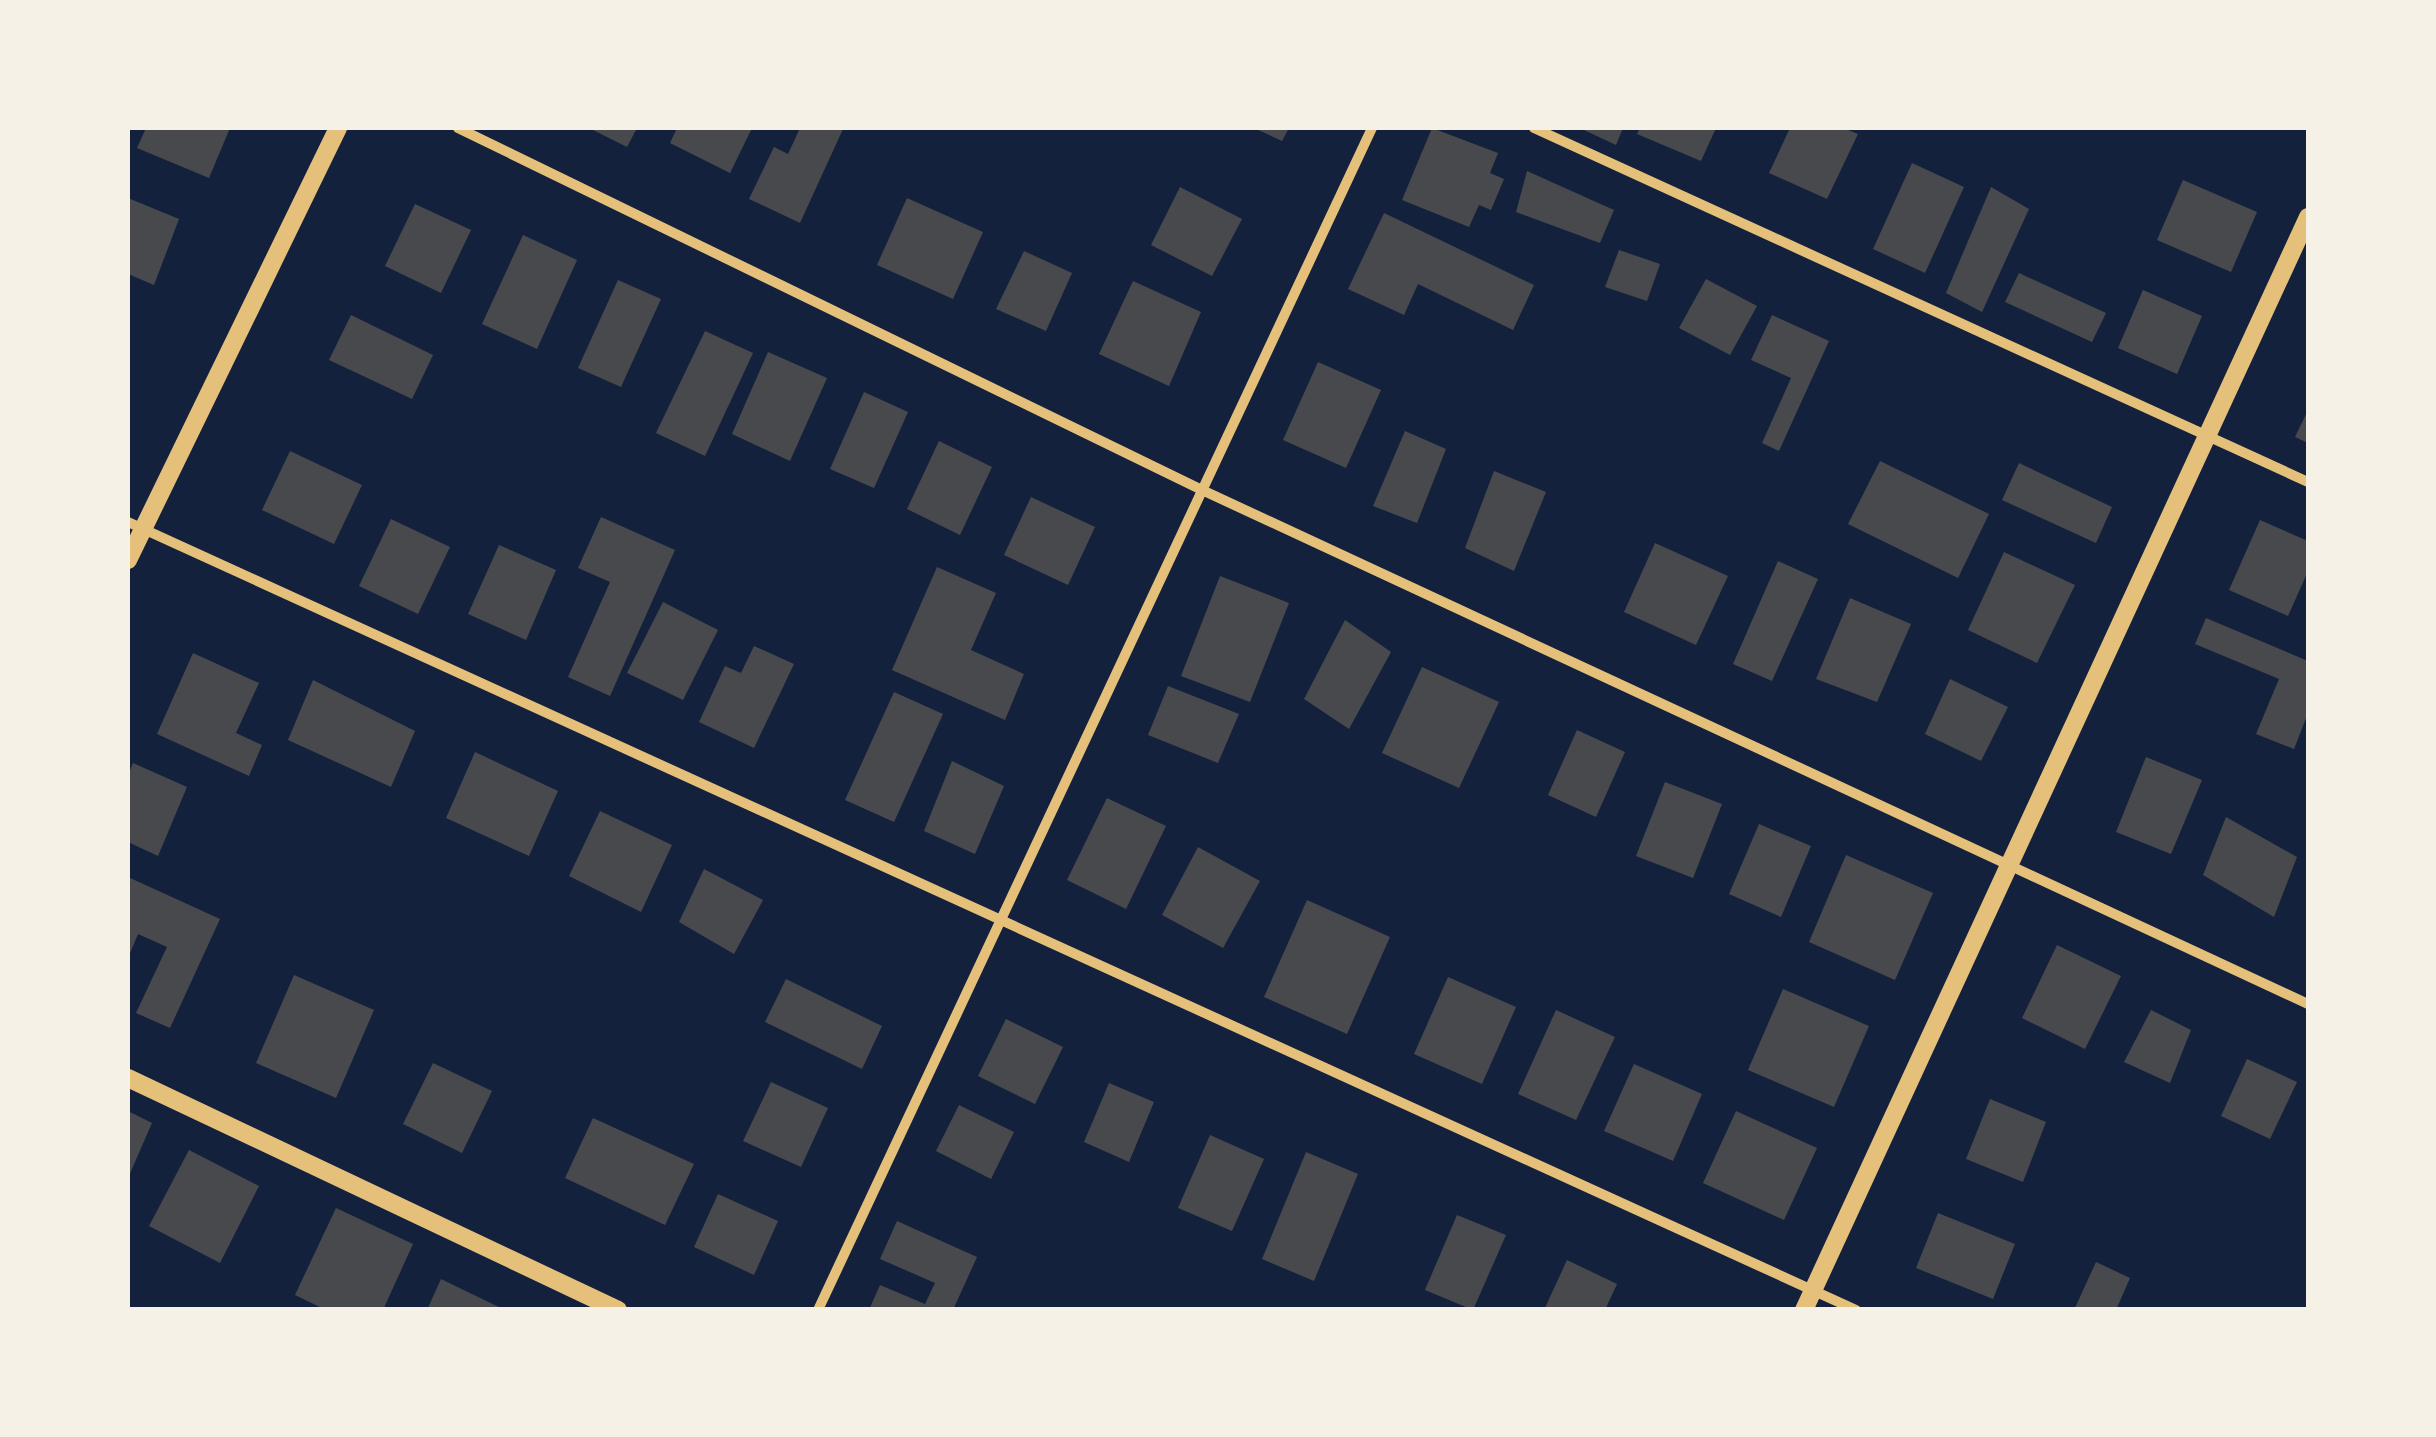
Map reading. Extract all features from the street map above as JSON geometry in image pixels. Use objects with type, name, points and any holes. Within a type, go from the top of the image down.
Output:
[{"type":"street","points":[[128,560],[135,525],[338,128]]},
{"type":"street","points":[[458,128],[1202,490],[2308,1004]]},
{"type":"street","points":[[818,1310],[1372,128]]},
{"type":"street","points":[[1534,128],[2308,482]]},
{"type":"street","points":[[1804,1310],[2308,217]]},
{"type":"street","points":[[135,525],[1856,1310]]},
{"type":"street","points":[[128,1078],[618,1310]]},
{"type":"building","points":[[146,128],[230,128],[209,178],[137,148]]},
{"type":"building","points":[[589,128],[637,128],[627,147]]},
{"type":"building","points":[[677,128],[752,128],[730,173],[670,143]]},
{"type":"building","points":[[800,128],[843,129],[800,223],[749,199],[774,147],[788,154]]},
{"type":"building","points":[[1254,128],[1289,128],[1282,141]]},
{"type":"building","points":[[1432,128],[1498,153],[1490,173],[1504,179],[1491,210],[1479,205],[1469,227],[1402,200]]},
{"type":"building","points":[[1585,128],[1623,128],[1616,145]]},
{"type":"building","points":[[1640,128],[1716,128],[1701,161],[1637,134]]},
{"type":"building","points":[[1790,128],[1843,128],[1858,134],[1827,199],[1769,173]]},
{"type":"building","points":[[1912,163],[1964,187],[1925,273],[1873,249]]},
{"type":"building","points":[[1527,171],[1614,210],[1600,243],[1516,212]]},
{"type":"building","points":[[2183,180],[2257,212],[2231,272],[2157,240]]},
{"type":"building","points":[[1180,187],[1242,219],[1212,276],[1151,245]]},
{"type":"building","points":[[1991,187],[2029,209],[1982,312],[1946,293]]},
{"type":"building","points":[[128,198],[179,219],[154,285],[128,274]]},
{"type":"building","points":[[907,198],[983,232],[953,299],[877,265]]},
{"type":"building","points":[[415,204],[471,230],[441,293],[385,266]]},
{"type":"building","points":[[1384,213],[1534,285],[1513,330],[1418,284],[1404,315],[1348,289]]},
{"type":"building","points":[[523,235],[577,260],[537,349],[482,324]]},
{"type":"building","points":[[1619,250],[1660,264],[1647,301],[1605,287]]},
{"type":"building","points":[[1024,251],[1072,273],[1046,331],[996,309]]},
{"type":"building","points":[[2019,273],[2106,313],[2092,342],[2005,302]]},
{"type":"building","points":[[1706,279],[1757,306],[1730,355],[1679,328]]},
{"type":"building","points":[[618,280],[661,299],[621,387],[578,368]]},
{"type":"building","points":[[1133,281],[1201,312],[1169,386],[1099,354]]},
{"type":"building","points":[[2143,290],[2202,316],[2177,374],[2118,348]]},
{"type":"building","points":[[351,315],[433,355],[412,399],[329,360]]},
{"type":"building","points":[[1772,315],[1829,341],[1779,451],[1762,443],[1791,378],[1751,360]]},
{"type":"building","points":[[705,331],[753,353],[705,456],[656,433]]},
{"type":"building","points":[[768,352],[827,378],[790,461],[732,434]]},
{"type":"building","points":[[1318,362],[1381,390],[1346,468],[1283,440]]},
{"type":"building","points":[[864,392],[908,412],[874,488],[830,469]]},
{"type":"building","points":[[2308,410],[2308,443],[2295,437]]},
{"type":"building","points":[[1405,431],[1446,449],[1417,523],[1373,506]]},
{"type":"building","points":[[939,441],[992,467],[960,535],[907,509]]},
{"type":"building","points":[[290,451],[362,485],[334,544],[262,510]]},
{"type":"building","points":[[1880,461],[1989,514],[1958,578],[1848,524]]},
{"type":"building","points":[[2019,463],[2112,507],[2096,543],[2002,500]]},
{"type":"building","points":[[1494,471],[1546,492],[1514,571],[1465,548]]},
{"type":"building","points":[[1031,497],[1095,527],[1068,585],[1004,555]]},
{"type":"building","points":[[601,517],[675,550],[610,696],[568,677],[610,582],[578,568]]},
{"type":"building","points":[[391,519],[450,547],[418,614],[359,586]]},
{"type":"building","points":[[2260,520],[2308,541],[2308,571],[2288,616],[2229,590]]},
{"type":"building","points":[[1655,543],[1728,576],[1696,645],[1624,612]]},
{"type":"building","points":[[499,545],[556,570],[526,640],[468,614]]},
{"type":"building","points":[[2004,552],[2075,585],[2037,663],[1968,630]]},
{"type":"building","points":[[1778,561],[1818,579],[1772,681],[1733,664]]},
{"type":"building","points":[[937,567],[996,593],[971,650],[1024,674],[1005,720],[892,670]]},
{"type":"building","points":[[1220,576],[1289,603],[1250,702],[1181,676]]},
{"type":"building","points":[[1850,598],[1911,624],[1877,702],[1816,679]]},
{"type":"building","points":[[663,602],[718,630],[683,700],[627,673]]},
{"type":"building","points":[[2206,618],[2308,661],[2308,713],[2294,749],[2256,734],[2279,679],[2195,644]]},
{"type":"building","points":[[1345,620],[1391,652],[1349,729],[1304,699]]},
{"type":"building","points":[[754,646],[794,664],[754,748],[699,722],[725,666],[741,673]]},
{"type":"building","points":[[193,653],[259,683],[236,733],[262,745],[249,776],[157,734]]},
{"type":"building","points":[[1422,667],[1499,702],[1459,788],[1382,753]]},
{"type":"building","points":[[1950,679],[2008,707],[1981,761],[1925,734]]},
{"type":"building","points":[[313,680],[415,731],[391,787],[288,740]]},
{"type":"building","points":[[1168,686],[1239,714],[1218,763],[1148,735]]},
{"type":"building","points":[[894,692],[943,714],[894,822],[845,800]]},
{"type":"building","points":[[1577,730],[1625,752],[1596,817],[1548,795]]},
{"type":"building","points":[[475,752],[558,791],[529,856],[446,818]]},
{"type":"building","points":[[2146,757],[2202,780],[2171,854],[2116,832]]},
{"type":"building","points":[[952,761],[1004,786],[975,854],[924,831]]},
{"type":"building","points":[[133,763],[187,787],[158,856],[128,842],[128,775]]},
{"type":"building","points":[[1665,782],[1722,804],[1693,878],[1636,856]]},
{"type":"building","points":[[1107,798],[1166,826],[1126,909],[1067,880]]},
{"type":"building","points":[[600,811],[672,845],[641,912],[569,876]]},
{"type":"building","points":[[2226,817],[2297,857],[2274,917],[2203,875]]},
{"type":"building","points":[[1759,824],[1811,846],[1781,917],[1729,894]]},
{"type":"building","points":[[1198,847],[1260,881],[1223,948],[1162,915]]},
{"type":"building","points":[[1846,855],[1933,893],[1895,980],[1809,942]]},
{"type":"building","points":[[704,869],[763,900],[734,954],[679,922]]},
{"type":"building","points":[[128,877],[220,919],[170,1028],[136,1013],[167,947],[138,934],[128,958]]},
{"type":"building","points":[[1307,900],[1390,937],[1347,1034],[1264,997]]},
{"type":"building","points":[[2057,945],[2121,976],[2085,1049],[2022,1018]]},
{"type":"building","points":[[294,975],[374,1010],[336,1098],[256,1063]]},
{"type":"building","points":[[1448,977],[1516,1007],[1482,1084],[1414,1054]]},
{"type":"building","points":[[786,979],[882,1026],[862,1069],[765,1022]]},
{"type":"building","points":[[1783,989],[1869,1026],[1834,1107],[1748,1070]]},
{"type":"building","points":[[1556,1010],[1615,1037],[1576,1120],[1518,1094]]},
{"type":"building","points":[[2151,1010],[2191,1030],[2170,1083],[2124,1062]]},
{"type":"building","points":[[1006,1019],[1063,1047],[1035,1104],[978,1076]]},
{"type":"building","points":[[2247,1059],[2297,1082],[2270,1139],[2221,1116]]},
{"type":"building","points":[[433,1063],[492,1091],[462,1153],[403,1124]]},
{"type":"building","points":[[1634,1064],[1702,1094],[1673,1161],[1604,1131]]},
{"type":"building","points":[[771,1082],[828,1108],[801,1167],[743,1141]]},
{"type":"building","points":[[1109,1083],[1154,1102],[1129,1162],[1084,1142]]},
{"type":"building","points":[[1990,1099],[2046,1122],[2023,1182],[1966,1159]]},
{"type":"building","points":[[959,1105],[1014,1132],[991,1179],[936,1151]]},
{"type":"building","points":[[128,1111],[152,1123],[128,1178]]},
{"type":"building","points":[[1736,1111],[1817,1148],[1784,1220],[1703,1183]]},
{"type":"building","points":[[593,1118],[694,1164],[665,1225],[565,1178]]},
{"type":"building","points":[[1210,1135],[1264,1159],[1232,1231],[1178,1208]]},
{"type":"building","points":[[189,1150],[259,1186],[220,1263],[149,1226]]},
{"type":"building","points":[[1306,1152],[1358,1174],[1314,1281],[1262,1259]]},
{"type":"building","points":[[718,1194],[778,1221],[754,1275],[694,1247]]},
{"type":"building","points":[[336,1208],[413,1244],[383,1310],[326,1310],[295,1295]]},
{"type":"building","points":[[1938,1213],[2015,1244],[1993,1299],[1916,1268]]},
{"type":"building","points":[[1457,1215],[1506,1235],[1473,1310],[1425,1290]]},
{"type":"building","points":[[897,1221],[977,1257],[953,1310],[869,1310],[880,1285],[925,1304],[935,1283],[880,1259]]},
{"type":"building","points":[[1567,1260],[1617,1284],[1605,1310],[1544,1310]]},
{"type":"building","points":[[2096,1262],[2130,1278],[2116,1310],[2074,1310]]},
{"type":"building","points":[[441,1279],[505,1310],[427,1310]]}]
